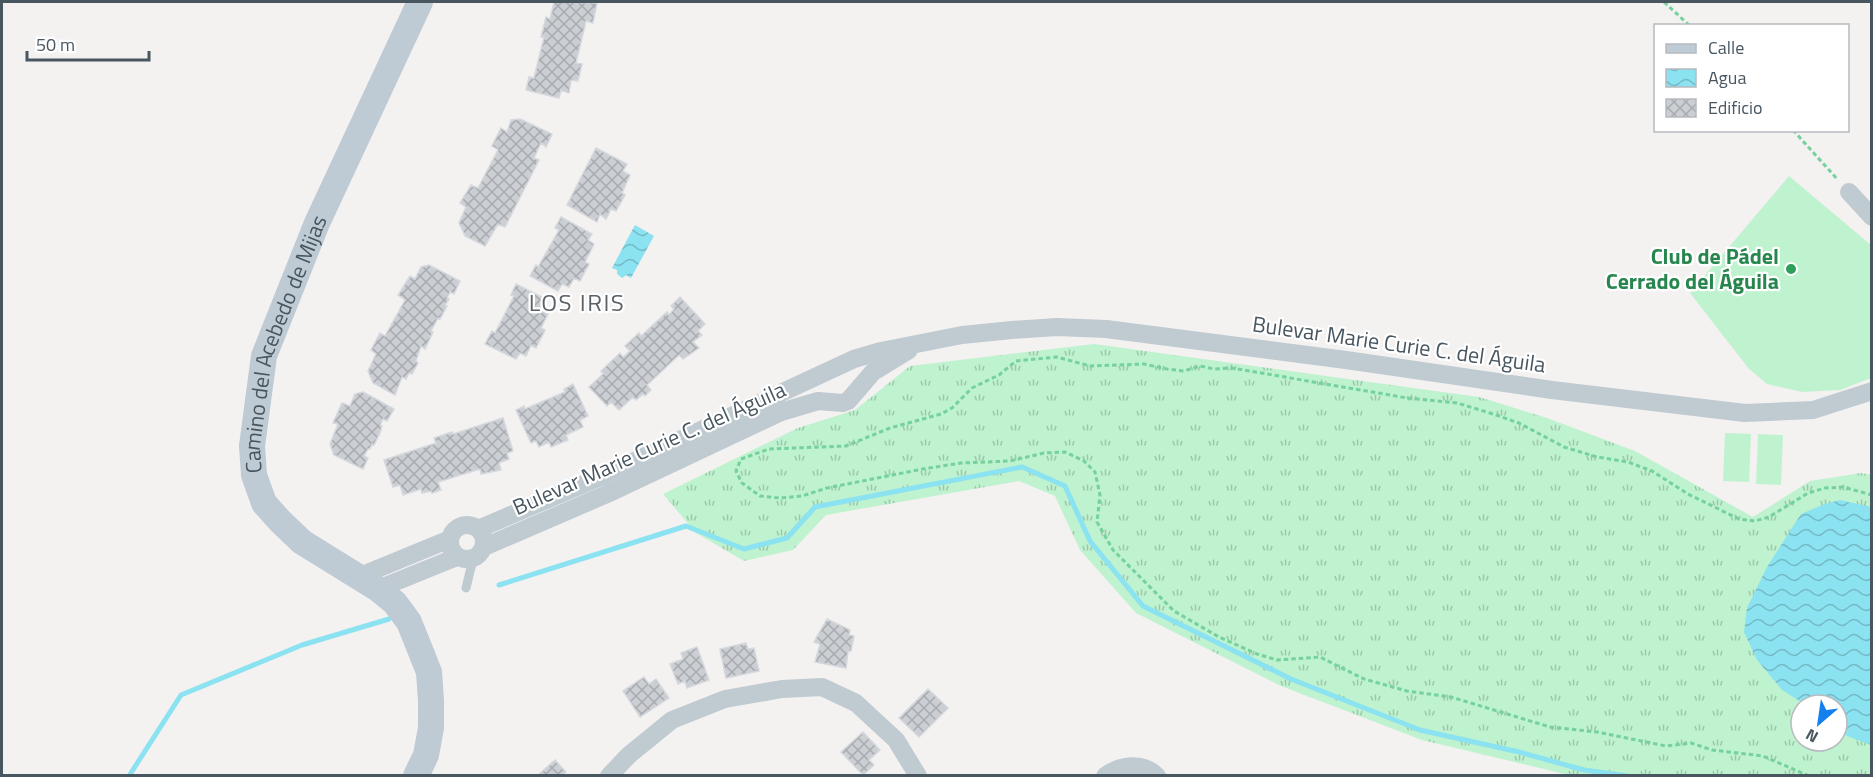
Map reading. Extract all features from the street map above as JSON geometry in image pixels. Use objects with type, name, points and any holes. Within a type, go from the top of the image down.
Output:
[{"type":"street","name":"Camino del Acebedo de Mijas","points":[[416,776],[426,754],[431,728],[429,672],[409,622],[395,603],[369,582],[302,542],[280,521],[264,503],[254,475],[252,446],[264,356],[317,223],[420,2]]},
{"type":"street","points":[[1849,192],[1872,210]]},
{"type":"street","points":[[1849,192],[1872,217]]},
{"type":"street","name":"Bulevar Marie Curie C. del Águila","points":[[478,529],[598,478],[854,358],[962,335],[1012,330],[1057,327],[1106,329],[1346,360],[1552,390],[1745,413],[1813,410],[1872,391]]},
{"type":"street","name":"Bulevar Marie Curie C. del Águila","points":[[369,582],[471,554],[607,494],[781,412],[818,401],[836,403],[848,401],[873,372],[918,344]]},
{"type":"street","points":[[836,403],[822,388],[823,376],[830,370],[848,370],[857,385],[855,394]]},
{"type":"street","points":[[467,525],[478,529],[484,540],[471,554],[450,548],[452,532],[467,525]]},
{"type":"street","points":[[369,582],[450,539]]},
{"type":"street","points":[[609,776],[629,755],[672,720],[725,699],[782,689],[822,687],[856,703],[896,740],[918,776]]},
{"type":"street","points":[[1105,776],[1120,766],[1136,766],[1153,772],[1157,776]]},
{"type":"lane","points":[[466,588],[471,554]]},
{"type":"path","points":[[1664,2],[1688,24]]},
{"type":"path","points":[[1795,132],[1849,192]]},
{"type":"path","points":[[1809,776],[1763,756],[1712,750],[1691,743],[1666,746],[1597,732],[1550,727],[1451,697],[1407,692],[1364,679],[1320,657],[1277,660],[1257,654],[1219,637],[1174,611],[1113,550],[1097,522],[1100,495],[1095,472],[1084,461],[1065,452],[1044,453],[1010,461],[961,463],[923,469],[827,488],[802,496],[780,498],[760,496],[742,483],[736,471],[741,459],[769,449],[846,446],[890,428],[941,414],[952,408],[972,388],[999,375],[1016,361],[1057,357],[1090,366],[1144,364],[1184,371],[1200,366],[1214,369],[1232,368],[1407,398],[1457,403],[1519,423],[1564,447],[1597,457],[1628,462],[1652,471],[1688,494],[1739,519],[1755,521],[1769,517],[1808,493],[1825,488],[1844,487],[1872,495]]},
{"type":"green space","name":"Club de Pádel Cerrado del Águila","points":[[1789,176],[1871,245],[1871,378],[1840,390],[1802,392],[1767,384],[1749,369],[1690,293]]},
{"type":"green space","points":[[1094,344],[1479,397],[1547,418],[1635,451],[1753,517],[1810,481],[1861,473],[1872,475],[1871,775],[1569,775],[1422,740],[1281,686],[1136,613],[1080,550],[1055,496],[1019,481],[826,515],[793,550],[744,561],[696,533],[663,494],[798,428],[855,410],[910,366]]},
{"type":"green space","points":[[1725,433],[1751,434],[1749,482],[1723,481]]},
{"type":"green space","points":[[1758,434],[1783,435],[1781,485],[1756,484]]},
{"type":"water","points":[[635,225],[654,236],[631,278],[626,275],[622,278],[617,274],[617,270],[612,268]]},
{"type":"water","points":[[1840,500],[1871,507],[1871,745],[1849,737],[1849,693],[1789,694],[1782,690],[1757,660],[1744,632],[1747,608],[1767,567],[1801,514]]},
{"type":"building","points":[[554,2],[597,3],[593,23],[586,21],[576,63],[582,64],[578,81],[571,80],[569,93],[561,90],[559,98],[526,90],[529,77],[534,78],[544,37],[541,37],[546,17],[550,19]]},
{"type":"building","points":[[520,119],[552,134],[546,147],[541,143],[534,158],[539,160],[505,227],[498,224],[485,246],[465,236],[459,223],[466,207],[460,203],[471,185],[478,188],[498,150],[492,146],[501,128],[507,132],[511,120]]},
{"type":"building","points":[[596,148],[627,164],[623,171],[630,175],[622,193],[625,195],[616,211],[611,209],[606,219],[600,214],[597,222],[567,205]]},
{"type":"building","points":[[561,217],[592,234],[588,240],[594,244],[585,262],[589,264],[580,281],[574,278],[569,287],[562,284],[558,291],[530,276],[536,265],[538,267],[559,230],[555,228]]},
{"type":"building","points":[[429,265],[460,281],[454,294],[450,292],[445,305],[447,306],[431,331],[433,332],[425,349],[421,346],[416,361],[418,363],[412,374],[409,373],[406,379],[402,377],[395,395],[373,383],[368,371],[376,354],[371,350],[380,333],[385,336],[405,300],[398,295],[410,276],[415,279],[421,267]]},
{"type":"building","points":[[516,284],[546,299],[542,308],[549,312],[541,328],[545,330],[536,348],[531,345],[526,356],[520,353],[516,359],[485,344],[492,331],[495,333],[514,296],[511,295]]},
{"type":"building","points":[[680,297],[705,324],[698,331],[702,335],[693,342],[699,348],[683,359],[679,355],[647,385],[651,390],[645,396],[643,394],[636,400],[633,397],[619,410],[611,402],[607,406],[589,387],[603,374],[601,371],[620,353],[623,357],[630,351],[625,346],[639,333],[641,336],[667,312],[669,315],[674,309],[671,306]]},
{"type":"building","points":[[573,384],[588,416],[580,420],[583,427],[566,435],[568,440],[551,447],[549,442],[539,447],[536,441],[531,443],[516,410],[524,406],[525,409],[565,392],[564,389]]},
{"type":"building","points":[[363,392],[394,409],[387,421],[383,419],[374,445],[372,444],[364,456],[368,458],[363,469],[334,455],[330,444],[338,424],[333,423],[342,403],[350,406],[355,394]]},
{"type":"building","points":[[503,418],[513,451],[507,453],[509,459],[499,463],[501,470],[481,474],[480,469],[438,482],[441,490],[432,493],[431,491],[422,493],[421,489],[403,495],[400,485],[393,487],[384,460],[436,443],[434,438]]},
{"type":"building","points":[[827,619],[850,630],[849,635],[854,636],[851,651],[848,651],[846,668],[815,662],[820,644],[814,642]]},
{"type":"building","points":[[746,643],[748,649],[754,648],[759,671],[726,678],[720,649]]},
{"type":"building","points":[[697,647],[709,680],[687,688],[685,681],[678,684],[670,664],[683,659],[681,653]]},
{"type":"building","points":[[644,677],[649,684],[656,679],[669,698],[640,717],[623,691]]},
{"type":"building","points":[[928,689],[948,708],[919,737],[899,718]]},
{"type":"building","points":[[863,732],[880,750],[869,760],[874,765],[863,775],[841,752]]},
{"type":"building","points":[[555,760],[566,772],[561,776],[537,776]]},
{"type":"waterway","points":[[499,585],[686,526],[744,549],[787,538],[815,507],[1022,467],[1065,486],[1090,541],[1143,606],[1291,679],[1420,730],[1519,752],[1584,770],[1628,776]]},
{"type":"waterway","points":[[129,776],[181,695],[302,645],[389,619]]},
{"type":"place","name":"Club de Pádel Cerrado del Águila","points":[[1791,269]]},
{"type":"district","name":"LOS IRIS","points":[[577,303]]}]
